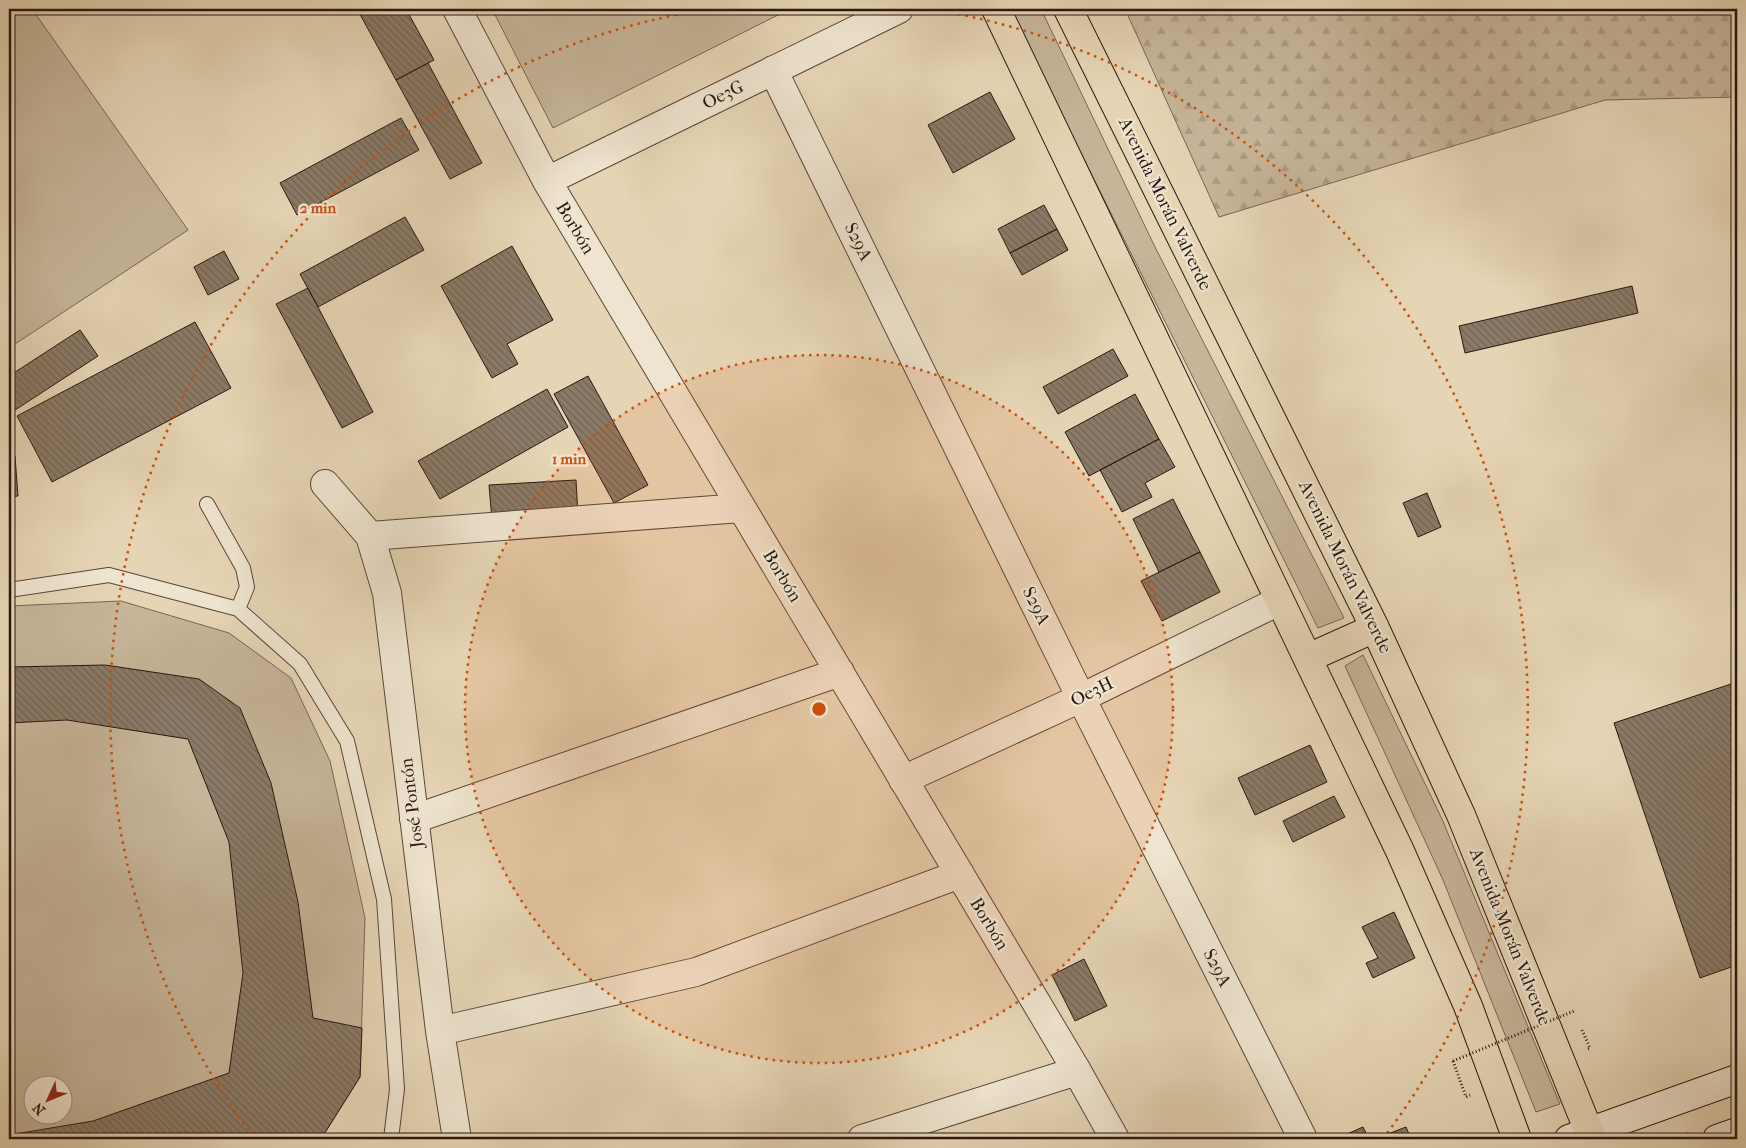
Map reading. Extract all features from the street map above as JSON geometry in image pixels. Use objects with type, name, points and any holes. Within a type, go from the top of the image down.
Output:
[{"type":"main road","points":[[996,9],[1400,851],[1468,1006],[1517,1139]]},
{"type":"main road","name":"Avenida Morán Valverde","points":[[1068,9],[1375,628],[1461,815],[1584,1137]]},
{"type":"main road","points":[[1308,658],[1375,628]]},
{"type":"street","name":"Borbón","points":[[457,9],[547,181],[960,874],[1115,1139]]},
{"type":"street","name":"Oe3G","points":[[547,181],[899,9]]},
{"type":"street","name":"S29A","points":[[773,70],[1081,698],[1303,1139]]},
{"type":"street","name":"José Pontón","points":[[325,484],[370,536],[387,594],[440,1032],[458,1139]]},
{"type":"street","points":[[370,536],[741,508]]},
{"type":"street","name":"Oe3H","points":[[903,780],[1081,698],[1279,601]]},
{"type":"street","points":[[414,819],[840,672]]},
{"type":"street","points":[[440,1032],[696,972],[960,874]]},
{"type":"street","points":[[862,1139],[1077,1072]]},
{"type":"street","points":[[1584,1137],[1737,1079]]},
{"type":"street","points":[[1717,1139],[1737,1132]]},
{"type":"lane","points":[[207,504],[243,568],[247,588],[238,609]]},
{"type":"lane","points":[[9,590],[109,575],[238,609],[300,664],[347,741],[384,899],[397,1089],[391,1139]]},
{"type":"path","points":[[1466,1097],[1453,1061],[1574,1010]]},
{"type":"green space","points":[[12,9],[32,9],[188,230],[9,348],[9,11]]},
{"type":"green space","points":[[492,9],[790,9],[553,128]]},
{"type":"green space","points":[[1009,9],[1041,9],[1154,245],[1344,618],[1318,628]]},
{"type":"green space","points":[[1125,9],[1737,9],[1737,97],[1605,100],[1219,217]]},
{"type":"green space","points":[[121,601],[229,633],[291,678],[330,761],[365,918],[360,1077],[321,1139],[9,1139],[9,606]]},
{"type":"green space","points":[[1363,655],[1442,819],[1560,1104],[1536,1112],[1443,880],[1345,666]]},
{"type":"building","points":[[357,9],[406,9],[434,60],[396,80]]},
{"type":"building","points":[[428,63],[482,163],[450,179],[396,80]]},
{"type":"building","points":[[990,92],[1015,139],[953,173],[928,125]]},
{"type":"building","points":[[401,118],[419,150],[297,215],[280,183]]},
{"type":"building","points":[[1044,205],[1057,229],[1010,253],[998,229]]},
{"type":"building","points":[[405,217],[424,250],[318,307],[300,274]]},
{"type":"building","points":[[1057,229],[1068,250],[1022,275],[1010,253]]},
{"type":"building","points":[[512,246],[553,320],[507,344],[518,364],[492,378],[441,286]]},
{"type":"building","points":[[224,251],[239,279],[208,295],[194,267]]},
{"type":"building","points":[[1632,286],[1638,313],[1465,353],[1459,326]]},
{"type":"building","points":[[308,288],[373,412],[342,428],[276,304]]},
{"type":"building","points":[[195,322],[231,388],[52,482],[17,416]]},
{"type":"building","points":[[80,330],[98,356],[9,414],[9,376]]},
{"type":"building","points":[[1113,349],[1128,376],[1058,414],[1043,387]]},
{"type":"building","points":[[588,376],[648,485],[614,503],[554,394]]},
{"type":"building","points":[[547,389],[568,427],[440,499],[418,461]]},
{"type":"building","points":[[1135,394],[1159,439],[1089,476],[1065,432]]},
{"type":"building","points":[[1159,439],[1175,467],[1145,483],[1152,497],[1122,512],[1100,470]]},
{"type":"building","points":[[15,456],[18,496],[9,497],[9,457]]},
{"type":"building","points":[[576,480],[578,515],[492,520],[489,485]]},
{"type":"building","points":[[1427,493],[1441,527],[1418,537],[1403,503]]},
{"type":"building","points":[[1173,499],[1200,552],[1159,572],[1133,519]]},
{"type":"building","points":[[1200,552],[1220,592],[1162,621],[1141,581]]},
{"type":"building","points":[[105,665],[199,679],[240,708],[271,783],[298,902],[313,1018],[362,1028],[360,1077],[321,1139],[9,1139],[9,1135],[93,1121],[229,1073],[243,973],[229,842],[188,739],[67,720],[9,723],[9,667]]},
{"type":"building","points":[[1737,682],[1737,965],[1700,978],[1614,723]]},
{"type":"building","points":[[1310,745],[1327,782],[1255,815],[1238,778]]},
{"type":"building","points":[[1334,796],[1345,817],[1293,842],[1283,821]]},
{"type":"building","points":[[1394,912],[1415,958],[1373,978],[1366,963],[1378,958],[1362,927]]},
{"type":"building","points":[[1084,959],[1107,1006],[1075,1021],[1052,975]]},
{"type":"building","points":[[1363,1127],[1369,1139],[1336,1139]]},
{"type":"building","points":[[1406,1127],[1411,1139],[1375,1139]]}]
